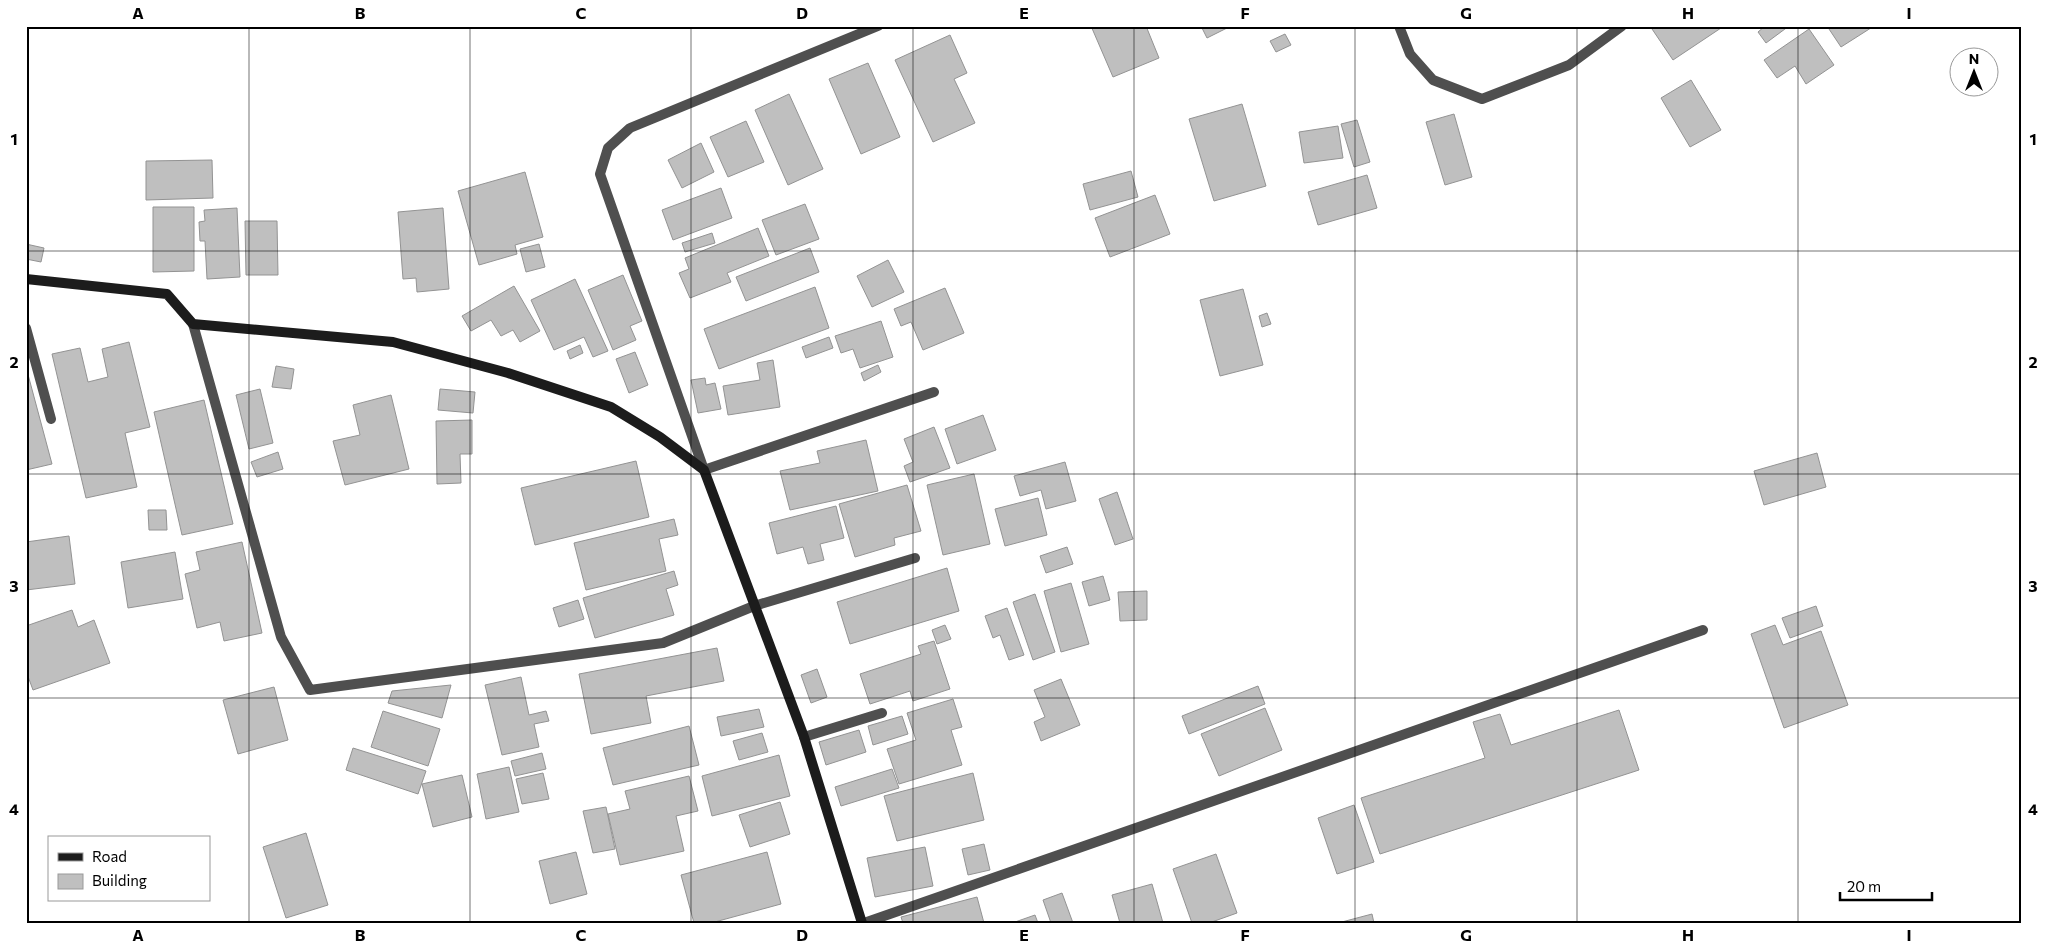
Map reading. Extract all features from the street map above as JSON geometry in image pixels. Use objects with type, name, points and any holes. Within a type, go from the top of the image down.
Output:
[{"type":"street","points":[[878,26],[630,128],[608,148],[600,174],[704,470],[804,737],[862,923],[1703,630]]},
{"type":"street","points":[[1399,26],[1410,54],[1432,80],[1482,99],[1569,65],[1622,26]]},
{"type":"street","points":[[26,279],[167,294],[193,324],[281,637],[310,690],[663,643],[754,606],[915,558]]},
{"type":"street","points":[[193,324],[393,342],[508,373],[611,407],[660,437],[704,470]]},
{"type":"street","points":[[26,328],[50,419]]},
{"type":"street","points":[[704,470],[934,392]]},
{"type":"street","points":[[804,737],[882,713]]},
{"type":"building","points":[[1091,26],[1146,26],[1159,58],[1113,77]]},
{"type":"building","points":[[1201,26],[1231,26],[1207,38]]},
{"type":"building","points":[[1650,26],[1724,26],[1673,60]]},
{"type":"building","points":[[1765,26],[1789,26],[1766,43],[1758,32]]},
{"type":"building","points":[[1827,26],[1874,26],[1841,47]]},
{"type":"building","points":[[1809,29],[1834,65],[1806,84],[1795,66],[1777,78],[1764,60]]},
{"type":"building","points":[[1285,34],[1291,45],[1276,52],[1270,41]]},
{"type":"building","points":[[950,35],[967,73],[954,79],[975,123],[933,142],[895,60]]},
{"type":"building","points":[[868,63],[900,137],[861,154],[829,79]]},
{"type":"building","points":[[1691,80],[1721,130],[1690,147],[1661,98]]},
{"type":"building","points":[[789,94],[823,169],[788,185],[755,110]]},
{"type":"building","points":[[1242,104],[1266,186],[1214,201],[1189,119]]},
{"type":"building","points":[[1454,114],[1472,177],[1445,185],[1426,122]]},
{"type":"building","points":[[1357,120],[1370,162],[1354,167],[1341,124]]},
{"type":"building","points":[[746,121],[764,162],[728,177],[710,137]]},
{"type":"building","points":[[1338,126],[1343,158],[1304,163],[1299,132]]},
{"type":"building","points":[[701,143],[714,172],[682,188],[668,160]]},
{"type":"building","points":[[212,160],[213,198],[146,200],[146,161]]},
{"type":"building","points":[[1131,171],[1138,197],[1090,210],[1083,184]]},
{"type":"building","points":[[525,172],[543,237],[515,245],[517,254],[479,265],[458,191]]},
{"type":"building","points":[[1367,175],[1377,208],[1318,225],[1308,192]]},
{"type":"building","points":[[721,188],[732,218],[673,240],[662,210]]},
{"type":"building","points":[[1155,195],[1170,234],[1110,257],[1095,218]]},
{"type":"building","points":[[805,204],[819,239],[776,255],[762,220]]},
{"type":"building","points":[[153,207],[194,207],[194,271],[153,272]]},
{"type":"building","points":[[237,208],[240,277],[207,279],[205,241],[200,241],[199,222],[205,221],[204,210]]},
{"type":"building","points":[[443,208],[449,289],[417,292],[416,278],[403,279],[398,212]]},
{"type":"building","points":[[245,221],[277,221],[278,275],[246,275]]},
{"type":"building","points":[[758,228],[769,256],[727,273],[731,282],[690,298],[679,273],[689,269],[685,258]]},
{"type":"building","points":[[712,233],[715,243],[685,252],[682,243]]},
{"type":"building","points":[[26,244],[44,248],[41,262],[26,259]]},
{"type":"building","points":[[539,244],[545,267],[526,272],[520,249]]},
{"type":"building","points":[[810,248],[819,272],[746,301],[736,277]]},
{"type":"building","points":[[888,260],[904,292],[872,307],[857,276]]},
{"type":"building","points":[[623,275],[642,321],[630,326],[636,340],[613,350],[588,290]]},
{"type":"building","points":[[575,279],[608,351],[593,357],[584,337],[554,350],[531,300]]},
{"type":"building","points":[[514,286],[540,331],[520,342],[513,330],[501,336],[491,320],[471,331],[462,316]]},
{"type":"building","points":[[815,287],[829,328],[719,369],[704,329]]},
{"type":"building","points":[[945,288],[964,333],[923,350],[911,322],[901,326],[894,309]]},
{"type":"building","points":[[1243,289],[1263,365],[1220,376],[1200,300]]},
{"type":"building","points":[[1267,313],[1271,324],[1262,327],[1259,316]]},
{"type":"building","points":[[881,321],[893,357],[860,368],[853,349],[841,353],[835,336]]},
{"type":"building","points":[[829,337],[833,348],[806,358],[802,347]]},
{"type":"building","points":[[129,342],[150,427],[125,433],[137,487],[86,498],[52,354],[80,348],[88,382],[108,377],[102,349]]},
{"type":"building","points":[[580,345],[583,353],[570,359],[567,351]]},
{"type":"building","points":[[635,352],[648,385],[629,393],[616,359]]},
{"type":"building","points":[[773,360],[780,407],[728,415],[723,386],[760,380],[757,363]]},
{"type":"building","points":[[878,365],[881,372],[864,381],[861,373]]},
{"type":"building","points":[[276,366],[294,369],[291,389],[272,387]]},
{"type":"building","points":[[26,367],[52,464],[26,470]]},
{"type":"building","points":[[705,378],[706,385],[715,383],[721,409],[698,413],[691,380]]},
{"type":"building","points":[[260,389],[273,443],[249,449],[236,395]]},
{"type":"building","points":[[440,389],[475,392],[473,413],[438,410]]},
{"type":"building","points":[[391,395],[409,469],[345,485],[333,441],[360,435],[353,405]]},
{"type":"building","points":[[204,400],[233,524],[182,535],[154,412]]},
{"type":"building","points":[[983,415],[996,450],[957,464],[945,429]]},
{"type":"building","points":[[472,420],[472,454],[460,454],[461,483],[437,484],[436,421]]},
{"type":"building","points":[[934,427],[950,468],[910,482],[904,466],[913,462],[904,439]]},
{"type":"building","points":[[866,440],[878,491],[790,510],[780,471],[820,463],[817,451]]},
{"type":"building","points":[[278,452],[283,469],[257,477],[251,462]]},
{"type":"building","points":[[1817,453],[1826,487],[1764,505],[1754,471]]},
{"type":"building","points":[[636,461],[649,517],[535,545],[521,488]]},
{"type":"building","points":[[1065,462],[1076,501],[1046,509],[1041,490],[1020,496],[1014,476]]},
{"type":"building","points":[[974,474],[990,544],[943,555],[927,485]]},
{"type":"building","points":[[907,485],[921,531],[894,538],[895,545],[855,557],[839,504]]},
{"type":"building","points":[[1117,492],[1133,539],[1115,545],[1099,499]]},
{"type":"building","points":[[1038,498],[1047,535],[1005,546],[995,509]]},
{"type":"building","points":[[836,506],[844,538],[820,544],[824,560],[808,564],[803,547],[777,554],[769,523]]},
{"type":"building","points":[[148,510],[166,510],[167,530],[149,530]]},
{"type":"building","points":[[674,519],[678,535],[659,539],[666,571],[586,590],[574,543]]},
{"type":"building","points":[[69,536],[75,584],[26,590],[26,542]]},
{"type":"building","points":[[242,542],[262,633],[224,641],[220,622],[197,628],[185,574],[200,570],[196,552]]},
{"type":"building","points":[[1067,547],[1073,564],[1046,573],[1040,556]]},
{"type":"building","points":[[175,552],[183,599],[128,608],[121,562]]},
{"type":"building","points":[[947,568],[959,611],[850,644],[837,602]]},
{"type":"building","points":[[674,571],[678,585],[666,589],[674,615],[595,638],[583,598]]},
{"type":"building","points":[[1103,576],[1110,600],[1089,606],[1082,582]]},
{"type":"building","points":[[1071,583],[1089,644],[1061,652],[1044,591]]},
{"type":"building","points":[[1147,591],[1147,620],[1120,621],[1118,592]]},
{"type":"building","points":[[1035,594],[1055,652],[1033,660],[1013,602]]},
{"type":"building","points":[[578,600],[584,619],[559,627],[553,608]]},
{"type":"building","points":[[1816,606],[1823,626],[1790,638],[1782,618]]},
{"type":"building","points":[[1007,608],[1024,655],[1009,660],[1000,635],[993,638],[985,616]]},
{"type":"building","points":[[72,610],[78,627],[94,620],[110,663],[33,690],[26,671],[26,626]]},
{"type":"building","points":[[945,625],[951,639],[937,644],[932,630]]},
{"type":"building","points":[[1775,625],[1783,645],[1821,631],[1848,705],[1784,728],[1751,634]]},
{"type":"building","points":[[934,641],[950,689],[913,701],[910,691],[870,704],[860,674],[921,654],[918,646]]},
{"type":"building","points":[[717,648],[724,681],[646,696],[651,723],[591,734],[579,674]]},
{"type":"building","points":[[817,669],[827,697],[811,703],[801,675]]},
{"type":"building","points":[[521,677],[529,715],[546,711],[549,721],[534,724],[539,747],[502,755],[485,685]]},
{"type":"building","points":[[1061,679],[1080,725],[1041,741],[1034,722],[1045,717],[1034,690]]},
{"type":"building","points":[[451,685],[442,718],[388,703],[392,691]]},
{"type":"building","points":[[1258,686],[1265,704],[1189,734],[1182,716]]},
{"type":"building","points":[[274,687],[288,740],[238,754],[223,700]]},
{"type":"building","points":[[953,699],[962,727],[951,730],[962,765],[899,784],[887,749],[916,740],[907,713]]},
{"type":"building","points":[[1265,708],[1282,750],[1219,776],[1201,734]]},
{"type":"building","points":[[759,709],[764,727],[721,736],[717,717]]},
{"type":"building","points":[[1619,710],[1639,770],[1380,854],[1361,798],[1485,758],[1473,722],[1500,714],[1511,745]]},
{"type":"building","points":[[383,711],[440,729],[428,766],[371,747]]},
{"type":"building","points":[[902,716],[908,734],[873,745],[868,726]]},
{"type":"building","points":[[689,726],[699,765],[613,785],[603,748]]},
{"type":"building","points":[[859,730],[866,752],[826,765],[819,742]]},
{"type":"building","points":[[762,733],[768,752],[739,760],[733,741]]},
{"type":"building","points":[[353,748],[426,771],[418,794],[346,770]]},
{"type":"building","points":[[542,753],[546,769],[515,776],[511,761]]},
{"type":"building","points":[[779,755],[790,796],[712,816],[702,776]]},
{"type":"building","points":[[509,767],[519,812],[486,819],[477,774]]},
{"type":"building","points":[[892,769],[899,788],[841,806],[835,787]]},
{"type":"building","points":[[543,773],[549,799],[522,804],[516,779]]},
{"type":"building","points":[[973,773],[984,820],[897,841],[884,796]]},
{"type":"building","points":[[462,775],[472,817],[433,827],[422,784]]},
{"type":"building","points":[[689,776],[698,811],[676,816],[684,851],[620,865],[608,814],[630,809],[625,791]]},
{"type":"building","points":[[780,802],[790,834],[750,847],[739,815]]},
{"type":"building","points":[[1354,805],[1374,862],[1337,874],[1318,818]]},
{"type":"building","points":[[606,807],[615,849],[593,853],[583,811]]},
{"type":"building","points":[[306,833],[328,905],[286,918],[263,847]]},
{"type":"building","points":[[984,844],[990,870],[968,875],[962,849]]},
{"type":"building","points":[[925,847],[933,886],[875,897],[867,858]]},
{"type":"building","points":[[576,852],[587,894],[550,904],[539,861]]},
{"type":"building","points":[[767,852],[781,904],[711,923],[694,923],[681,875]]},
{"type":"building","points":[[1216,854],[1237,913],[1209,923],[1192,923],[1173,869]]},
{"type":"building","points":[[1152,884],[1163,923],[1120,923],[1112,895]]},
{"type":"building","points":[[1062,893],[1073,923],[1051,923],[1043,900]]},
{"type":"building","points":[[977,897],[984,923],[903,923],[901,917]]},
{"type":"building","points":[[1372,914],[1374,923],[1338,923]]},
{"type":"building","points":[[1035,915],[1038,923],[1015,923],[1015,922]]}]
